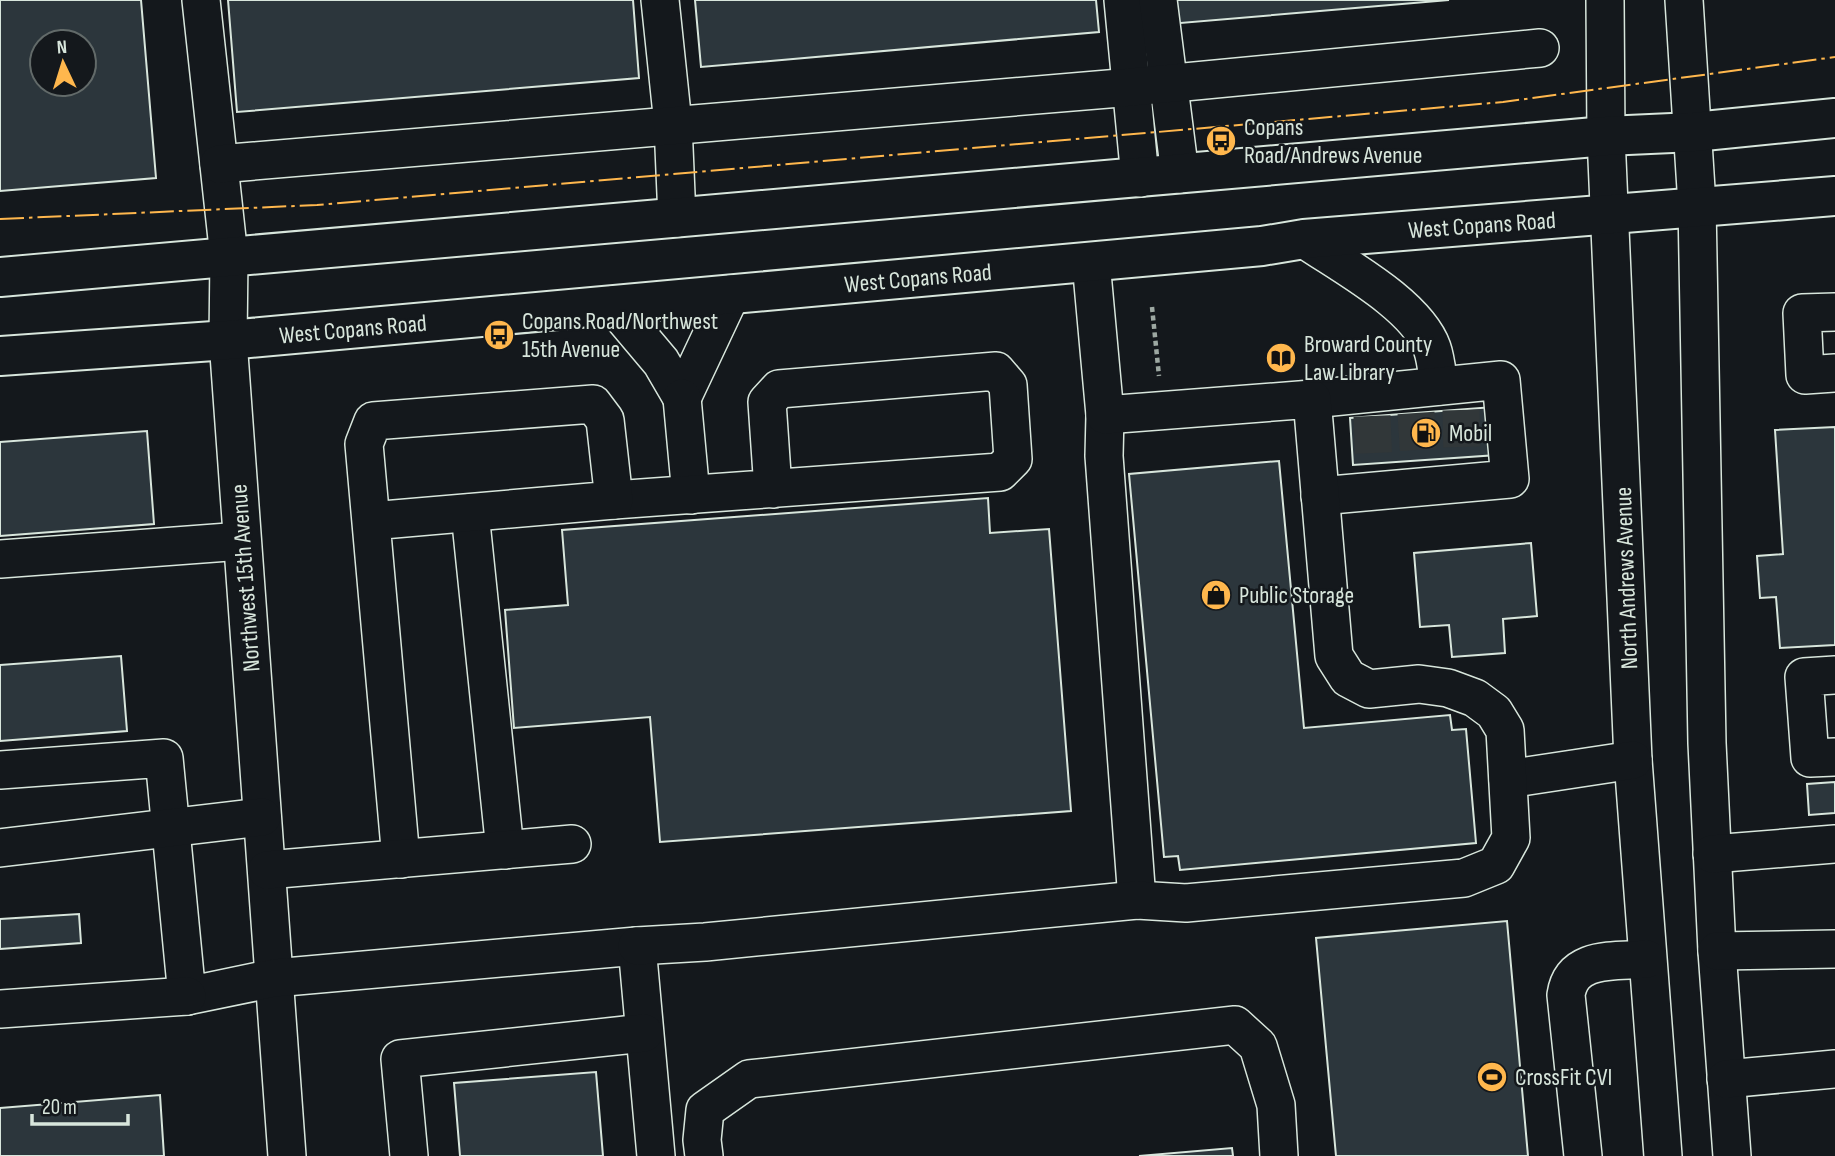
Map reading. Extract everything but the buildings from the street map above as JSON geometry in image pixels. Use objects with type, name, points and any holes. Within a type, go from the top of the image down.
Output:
[{"type":"main road","points":[[0,277],[1835,118]]},
{"type":"main road","name":"West Copans Road","points":[[0,356],[228,340],[1262,246],[1304,239],[1611,215],[1697,205],[1835,196]]},
{"type":"street","name":"Northwest 15th Avenue","points":[[201,0],[229,257],[228,340],[287,1156]]},
{"type":"street","points":[[660,0],[673,124],[677,218]]},
{"type":"street","points":[[1123,0],[1140,178]]},
{"type":"street","points":[[1158,0],[1180,174]]},
{"type":"street","name":"North Andrews Avenue","points":[[1605,0],[1606,136],[1633,760],[1663,1156]]},
{"type":"street","points":[[1684,0],[1697,205],[1707,729],[1712,854],[1732,1156]]},
{"type":"street","points":[[219,164],[1132,87],[1540,48]]},
{"type":"street","points":[[1304,239],[1397,303],[1420,324],[1433,349],[1437,396]]},
{"type":"street","points":[[1091,262],[1105,415],[1104,456],[1137,900]]},
{"type":"street","points":[[682,398],[731,294]]},
{"type":"street","points":[[613,305],[661,362],[682,398],[691,495]]},
{"type":"street","points":[[1835,312],[1802,313],[1805,375],[1835,373]]},
{"type":"street","points":[[371,520],[1000,472],[1013,458],[1008,385],[996,371],[779,389],[767,402],[773,489]]},
{"type":"street","points":[[1105,415],[1312,399],[1371,405],[1437,396],[1501,380],[1510,479],[1462,470],[1375,477],[1320,496]]},
{"type":"street","points":[[0,1009],[187,996],[274,978],[719,941],[1137,900],[1186,903],[1464,878],[1496,865],[1511,838],[1505,730],[1494,712],[1475,698],[1448,688],[1419,684],[1369,689],[1348,678],[1334,656],[1312,399]]},
{"type":"street","points":[[401,859],[364,444],[373,421],[593,404],[606,420],[614,500]]},
{"type":"street","points":[[470,513],[505,850]]},
{"type":"street","points":[[0,559],[242,541]]},
{"type":"street","points":[[1835,675],[1804,677],[1810,758],[1835,757]]},
{"type":"street","points":[[0,770],[164,758],[187,996]]},
{"type":"street","points":[[1508,779],[1633,760]]},
{"type":"street","points":[[0,848],[262,817]]},
{"type":"street","points":[[267,870],[572,844]]},
{"type":"street","points":[[1712,854],[1835,844]]},
{"type":"street","points":[[638,946],[643,1033],[656,1156]]},
{"type":"street","points":[[1717,951],[1835,949]]},
{"type":"street","points":[[1583,1156],[1566,995],[1568,980],[1589,964],[1647,959]]},
{"type":"street","points":[[704,1156],[702,1140],[705,1110],[749,1079],[1235,1025],[1258,1046],[1276,1105],[1279,1156]]},
{"type":"street","points":[[409,1156],[400,1059],[643,1033]]},
{"type":"street","points":[[1726,1079],[1835,1069]]},
{"type":"path","points":[[1152,307],[1160,378]]},
{"type":"tunnel","points":[[1461,410],[1462,457]]},
{"type":"tunnel","points":[[1416,413],[1419,461]]},
{"type":"tunnel","points":[[1372,416],[1374,464]]},
{"type":"power","points":[[0,219],[317,205],[1503,102],[1835,57]]},
{"type":"place","name":"Copans Road/Andrews Avenue","points":[[1221,141]]},
{"type":"place","name":"Copans Road/Northwest 15th Avenue","points":[[499,335]]},
{"type":"place","name":"Broward County Law Library","points":[[1281,358]]},
{"type":"place","name":"Mobil","points":[[1426,433]]},
{"type":"place","name":"Public Storage","points":[[1216,595]]},
{"type":"place","name":"CrossFit CVI","points":[[1492,1077]]}]
